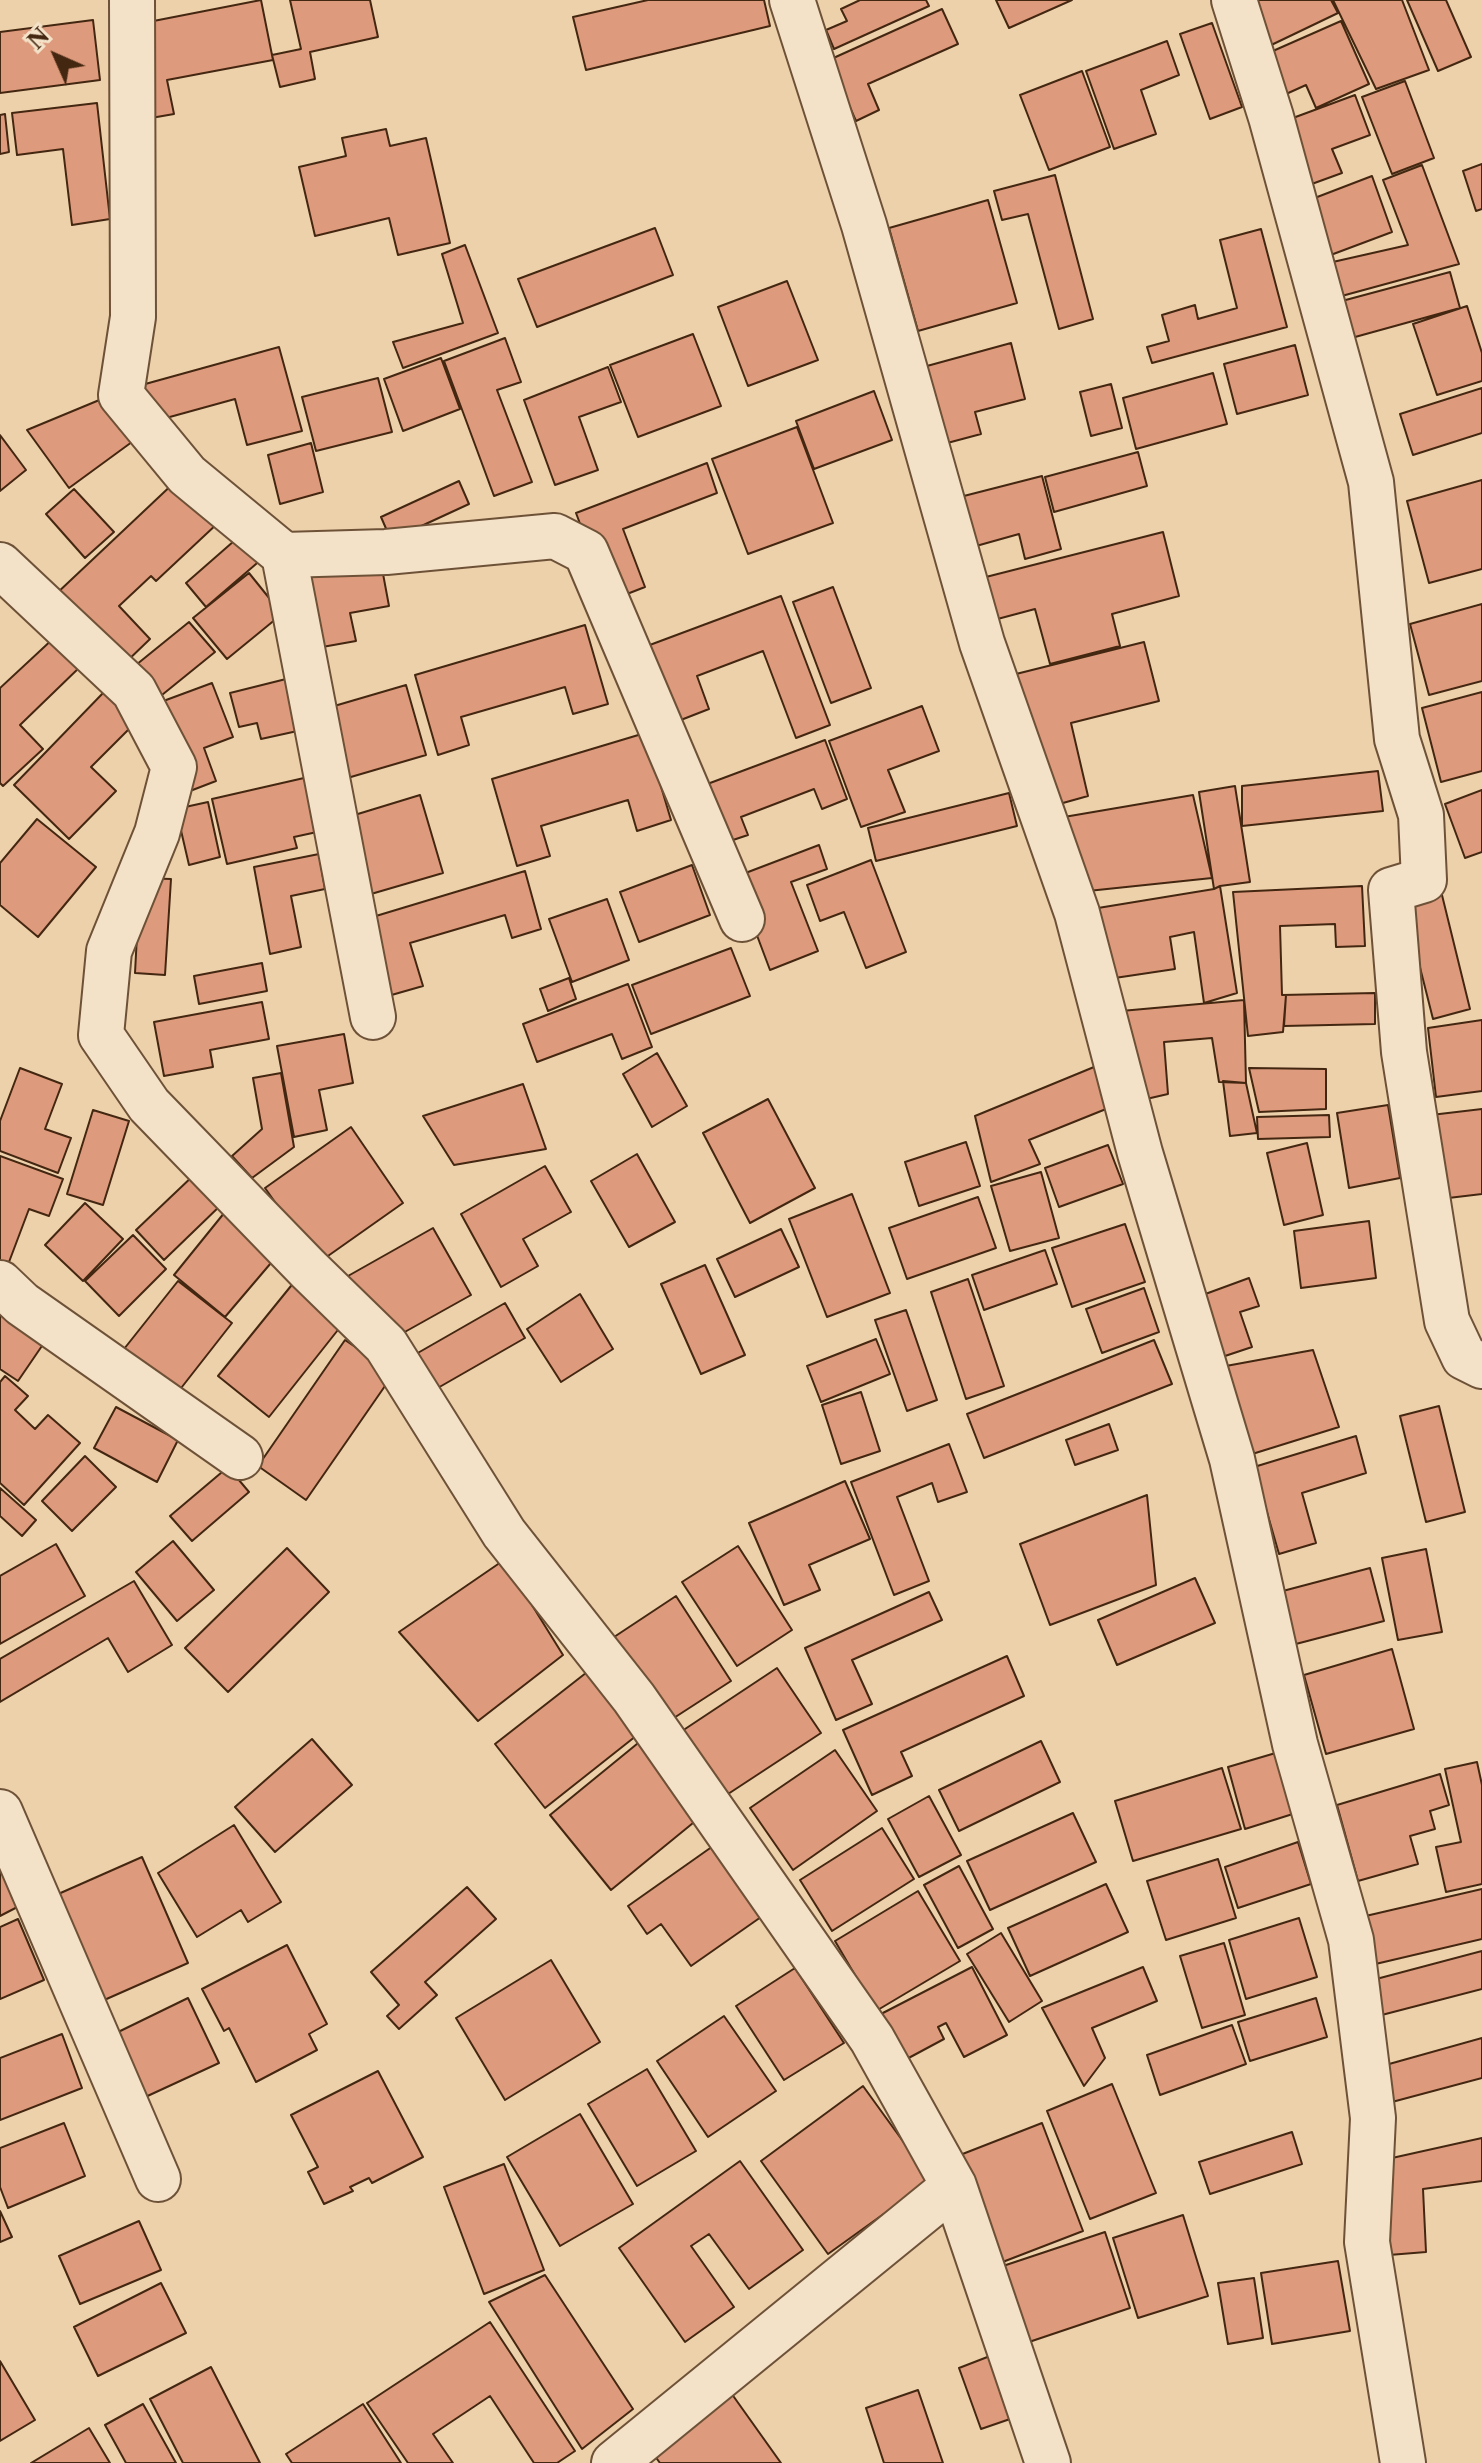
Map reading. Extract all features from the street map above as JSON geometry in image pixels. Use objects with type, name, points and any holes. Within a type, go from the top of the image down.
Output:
[{"type":"street","points":[[132,0],[133,317],[121,395],[187,475],[284,555],[373,1017]]},
{"type":"street","points":[[792,0],[864,225],[982,643],[1077,913],[1140,1153],[1232,1459],[1295,1744],[1351,1940],[1373,2118],[1367,2242],[1403,2463]]},
{"type":"street","points":[[1234,0],[1271,117],[1371,482],[1397,739],[1421,815],[1424,880],[1391,890],[1404,1052],[1447,1321],[1464,1357],[1482,1366]]},
{"type":"street","points":[[284,555],[386,552],[555,536],[586,552],[742,919]]},
{"type":"street","points":[[0,565],[134,691],[174,767],[157,833],[109,951],[101,1035],[149,1105],[386,1345],[504,1533],[634,1698],[872,2039],[954,2186],[1048,2463]]},
{"type":"street","points":[[0,1283],[22,1304],[240,1457]]},
{"type":"street","points":[[0,1812],[158,2179]]},
{"type":"street","points":[[614,2463],[954,2186]]},
{"type":"building","points":[[261,0],[273,60],[167,80],[174,114],[151,118],[133,25]]},
{"type":"building","points":[[290,0],[370,0],[378,37],[310,52],[315,79],[280,87],[272,55],[301,49]]},
{"type":"building","points":[[648,0],[764,0],[770,26],[586,70],[573,17]]},
{"type":"building","points":[[860,0],[926,0],[929,6],[834,49],[826,30],[847,21],[841,9]]},
{"type":"building","points":[[996,0],[1072,0],[1009,28]]},
{"type":"building","points":[[1242,0],[1331,0],[1338,13],[1265,48]]},
{"type":"building","points":[[1333,0],[1402,0],[1429,70],[1376,89]]},
{"type":"building","points":[[1407,0],[1446,0],[1471,57],[1438,71]]},
{"type":"building","points":[[942,9],[958,44],[868,84],[879,110],[856,121],[829,60]]},
{"type":"building","points":[[93,20],[100,80],[0,93],[0,32]]},
{"type":"building","points":[[1341,21],[1369,84],[1316,108],[1306,85],[1275,99],[1257,58]]},
{"type":"building","points":[[1212,23],[1242,107],[1210,119],[1180,34]]},
{"type":"building","points":[[1167,41],[1179,75],[1141,90],[1156,134],[1114,149],[1086,71]]},
{"type":"building","points":[[1082,71],[1110,147],[1049,170],[1020,95]]},
{"type":"building","points":[[1405,81],[1434,158],[1392,174],[1362,97]]},
{"type":"building","points":[[1355,95],[1370,135],[1332,149],[1342,173],[1298,189],[1274,125]]},
{"type":"building","points":[[97,103],[110,219],[72,225],[63,149],[17,155],[12,113]]},
{"type":"building","points":[[5,114],[9,152],[0,154],[0,115]]},
{"type":"building","points":[[386,129],[390,146],[426,138],[450,243],[398,255],[389,218],[315,236],[299,167],[346,156],[342,138]]},
{"type":"building","points":[[1482,164],[1482,209],[1476,211],[1463,171]]},
{"type":"building","points":[[1422,165],[1459,264],[1327,300],[1315,266],[1408,245],[1383,180]]},
{"type":"building","points":[[1055,175],[1093,319],[1059,329],[1028,214],[1002,220],[994,191]]},
{"type":"building","points":[[1372,176],[1392,232],[1320,259],[1299,204]]},
{"type":"building","points":[[988,200],[1017,303],[918,331],[889,228]]},
{"type":"building","points":[[655,228],[673,275],[537,327],[518,279]]},
{"type":"building","points":[[1261,229],[1287,327],[1152,363],[1147,347],[1169,341],[1162,315],[1195,305],[1198,319],[1237,308],[1220,240]]},
{"type":"building","points":[[465,245],[498,333],[403,368],[393,342],[463,323],[442,254]]},
{"type":"building","points":[[1450,272],[1460,308],[1337,342],[1327,305]]},
{"type":"building","points":[[787,281],[818,360],[748,386],[718,307]]},
{"type":"building","points":[[1467,306],[1482,353],[1482,381],[1437,395],[1413,324]]},
{"type":"building","points":[[693,334],[721,406],[638,437],[610,365]]},
{"type":"building","points":[[505,338],[521,382],[497,390],[532,482],[494,496],[444,361]]},
{"type":"building","points":[[1011,343],[1025,399],[975,412],[981,434],[936,446],[916,369]]},
{"type":"building","points":[[1295,345],[1308,395],[1237,414],[1224,364]]},
{"type":"building","points":[[279,347],[302,431],[247,445],[235,399],[148,423],[138,386]]},
{"type":"building","points":[[441,358],[460,409],[403,431],[384,379]]},
{"type":"building","points":[[608,367],[621,402],[579,417],[598,470],[555,485],[524,400]]},
{"type":"building","points":[[1213,373],[1227,424],[1136,449],[1123,398]]},
{"type":"building","points":[[378,378],[392,432],[316,451],[302,397]]},
{"type":"building","points":[[1111,384],[1122,428],[1091,436],[1080,392]]},
{"type":"building","points":[[1482,388],[1482,433],[1413,455],[1400,414]]},
{"type":"building","points":[[874,391],[892,440],[814,469],[796,421]]},
{"type":"building","points":[[109,396],[136,439],[69,488],[27,430]]},
{"type":"building","points":[[797,427],[833,523],[748,554],[712,459]]},
{"type":"building","points":[[0,435],[26,470],[0,491]]},
{"type":"building","points":[[311,443],[323,492],[280,504],[268,455]]},
{"type":"building","points":[[1138,452],[1147,486],[1054,512],[1045,477]]},
{"type":"building","points":[[707,463],[717,493],[623,529],[645,587],[609,601],[576,513]]},
{"type":"building","points":[[1042,476],[1061,549],[1025,559],[1019,534],[969,548],[956,498]]},
{"type":"building","points":[[178,479],[219,522],[156,581],[151,576],[119,606],[150,639],[122,666],[55,595]]},
{"type":"building","points":[[1482,480],[1482,569],[1429,583],[1407,501]]},
{"type":"building","points":[[459,481],[469,504],[391,540],[381,517]]},
{"type":"building","points":[[74,489],[114,532],[85,558],[46,514]]},
{"type":"building","points":[[1163,532],[1179,596],[1112,614],[1120,646],[1050,664],[1035,609],[990,621],[978,579]]},
{"type":"building","points":[[242,534],[263,558],[206,607],[186,583]]},
{"type":"building","points":[[381,563],[389,606],[350,613],[356,641],[311,649],[298,578]]},
{"type":"building","points":[[249,573],[282,614],[227,659],[193,618]]},
{"type":"building","points":[[833,587],[871,688],[831,703],[793,602]]},
{"type":"building","points":[[781,596],[830,725],[796,738],[763,651],[697,676],[709,709],[668,725],[639,649]]},
{"type":"building","points":[[1482,604],[1482,681],[1429,695],[1410,624]]},
{"type":"building","points":[[189,622],[215,652],[157,699],[131,669]]},
{"type":"building","points":[[585,625],[608,704],[573,714],[565,687],[461,717],[469,745],[438,755],[415,675]]},
{"type":"building","points":[[56,636],[83,664],[20,725],[43,749],[3,786],[0,783],[0,688]]},
{"type":"building","points":[[1144,642],[1159,701],[1071,723],[1088,796],[1045,808],[1012,675]]},
{"type":"building","points":[[290,678],[302,730],[261,739],[257,723],[239,727],[230,693]]},
{"type":"building","points":[[212,683],[233,737],[204,748],[216,781],[190,791],[158,703]]},
{"type":"building","points":[[406,685],[426,755],[344,779],[324,709]]},
{"type":"building","points":[[104,692],[136,722],[91,767],[116,791],[69,839],[14,785]]},
{"type":"building","points":[[1482,692],[1482,771],[1441,782],[1422,708]]},
{"type":"building","points":[[922,706],[939,751],[888,770],[905,812],[861,827],[829,741]]},
{"type":"building","points":[[645,733],[671,820],[637,831],[628,800],[541,826],[550,856],[517,866],[492,779]]},
{"type":"building","points":[[825,740],[847,799],[822,809],[814,789],[741,817],[748,835],[724,843],[702,786]]},
{"type":"building","points":[[1378,771],[1383,811],[1242,826],[1242,786]]},
{"type":"building","points":[[304,778],[317,832],[294,837],[297,848],[227,864],[212,799]]},
{"type":"building","points":[[1235,786],[1250,882],[1214,889],[1199,792]]},
{"type":"building","points":[[1482,790],[1482,852],[1465,858],[1445,804]]},
{"type":"building","points":[[1009,793],[1017,826],[876,861],[868,828]]},
{"type":"building","points":[[420,795],[443,873],[371,894],[348,817]]},
{"type":"building","points":[[1193,795],[1212,878],[1088,891],[1064,817]]},
{"type":"building","points":[[208,802],[220,857],[189,865],[176,809]]},
{"type":"building","points":[[37,819],[96,867],[38,937],[0,905],[0,863]]},
{"type":"building","points":[[819,845],[827,869],[791,882],[818,951],[770,970],[735,877]]},
{"type":"building","points":[[319,854],[325,889],[291,896],[301,947],[270,954],[254,867]]},
{"type":"building","points":[[871,860],[906,952],[866,968],[844,912],[820,921],[807,885]]},
{"type":"building","points":[[692,865],[710,915],[639,942],[620,892]]},
{"type":"building","points":[[525,871],[541,929],[512,938],[505,915],[410,943],[423,986],[388,996],[366,919]]},
{"type":"building","points":[[140,878],[171,879],[165,975],[135,973]]},
{"type":"building","points":[[1220,886],[1237,993],[1204,1003],[1194,932],[1170,937],[1175,969],[1108,979],[1098,908]]},
{"type":"building","points":[[1362,886],[1365,946],[1336,947],[1335,924],[1280,926],[1282,995],[1286,995],[1283,1032],[1248,1036],[1233,892]]},
{"type":"building","points":[[1441,891],[1470,1009],[1433,1019],[1403,900]]},
{"type":"building","points":[[607,899],[629,960],[572,982],[549,919]]},
{"type":"building","points":[[731,948],[750,996],[651,1034],[632,985]]},
{"type":"building","points":[[262,963],[267,991],[199,1004],[194,976]]},
{"type":"building","points":[[569,978],[576,999],[548,1011],[540,989]]},
{"type":"building","points":[[628,984],[652,1047],[622,1059],[612,1034],[537,1062],[523,1024]]},
{"type":"building","points":[[1375,993],[1375,1024],[1284,1026],[1286,995],[1282,995]]},
{"type":"building","points":[[1244,1000],[1246,1083],[1219,1082],[1212,1038],[1164,1042],[1168,1094],[1142,1100],[1121,1011]]},
{"type":"building","points":[[262,1002],[269,1039],[210,1050],[213,1067],[164,1076],[154,1022]]},
{"type":"building","points":[[1482,1020],[1482,1091],[1436,1097],[1428,1028]]},
{"type":"building","points":[[344,1034],[353,1083],[319,1090],[327,1130],[294,1137],[277,1046]]},
{"type":"building","points":[[657,1053],[687,1106],[652,1127],[623,1074]]},
{"type":"building","points":[[1094,1067],[1111,1107],[1029,1140],[1040,1164],[991,1182],[975,1116]]},
{"type":"building","points":[[20,1068],[62,1084],[45,1129],[71,1138],[58,1173],[0,1151],[0,1121]]},
{"type":"building","points":[[1249,1068],[1326,1069],[1326,1109],[1259,1112]]},
{"type":"building","points":[[281,1073],[294,1147],[252,1178],[232,1156],[262,1129],[253,1078]]},
{"type":"building","points":[[1223,1081],[1246,1083],[1257,1133],[1230,1136]]},
{"type":"building","points":[[523,1084],[546,1149],[454,1165],[423,1116]]},
{"type":"building","points":[[768,1099],[815,1188],[750,1223],[703,1133]]},
{"type":"building","points":[[1388,1105],[1400,1178],[1349,1188],[1337,1113]]},
{"type":"building","points":[[1482,1109],[1482,1194],[1440,1199],[1431,1115]]},
{"type":"building","points":[[93,1110],[129,1121],[103,1205],[67,1194]]},
{"type":"building","points":[[1329,1115],[1330,1137],[1258,1139],[1257,1117]]},
{"type":"building","points":[[351,1127],[403,1203],[318,1263],[265,1188]]},
{"type":"building","points":[[966,1142],[980,1186],[919,1206],[905,1162]]},
{"type":"building","points":[[1307,1143],[1323,1215],[1284,1225],[1267,1153]]},
{"type":"building","points":[[1108,1145],[1123,1184],[1059,1207],[1045,1168]]},
{"type":"building","points":[[637,1154],[675,1222],[629,1247],[591,1181]]},
{"type":"building","points":[[0,1156],[63,1179],[49,1216],[29,1209],[6,1270],[0,1268]]},
{"type":"building","points":[[545,1166],[571,1212],[523,1239],[538,1266],[501,1287],[461,1214]]},
{"type":"building","points":[[1041,1172],[1059,1238],[1010,1251],[991,1186]]},
{"type":"building","points":[[196,1173],[223,1203],[164,1260],[136,1230]]},
{"type":"building","points":[[852,1194],[890,1293],[827,1317],[789,1219]]},
{"type":"building","points":[[978,1197],[996,1248],[907,1279],[889,1228]]},
{"type":"building","points":[[85,1203],[123,1239],[83,1281],[45,1245]]},
{"type":"building","points":[[229,1207],[282,1250],[225,1317],[174,1275]]},
{"type":"building","points":[[1369,1221],[1376,1278],[1301,1288],[1294,1231]]},
{"type":"building","points":[[1125,1224],[1145,1282],[1072,1307],[1052,1248]]},
{"type":"building","points":[[433,1228],[471,1295],[385,1343],[348,1276]]},
{"type":"building","points":[[781,1229],[799,1267],[735,1297],[717,1259]]},
{"type":"building","points":[[133,1235],[166,1269],[119,1316],[85,1281]]},
{"type":"building","points":[[1045,1250],[1057,1284],[984,1310],[972,1275]]},
{"type":"building","points":[[705,1265],[745,1355],[701,1374],[661,1284]]},
{"type":"building","points":[[1249,1278],[1259,1306],[1240,1312],[1252,1347],[1210,1361],[1189,1300]]},
{"type":"building","points":[[968,1279],[1004,1386],[966,1399],[931,1292]]},
{"type":"building","points":[[178,1281],[232,1323],[178,1392],[124,1349]]},
{"type":"building","points":[[295,1281],[345,1321],[269,1417],[218,1376]]},
{"type":"building","points":[[1144,1288],[1159,1332],[1102,1353],[1086,1309]]},
{"type":"building","points":[[580,1294],[613,1349],[561,1382],[527,1329]]},
{"type":"building","points":[[505,1303],[525,1338],[429,1393],[409,1358]]},
{"type":"building","points":[[0,1308],[46,1340],[18,1381],[0,1369]]},
{"type":"building","points":[[906,1310],[937,1400],[907,1411],[875,1320]]},
{"type":"building","points":[[876,1339],[890,1374],[821,1402],[807,1366]]},
{"type":"building","points":[[345,1340],[394,1373],[306,1500],[258,1466]]},
{"type":"building","points":[[1154,1340],[1172,1384],[984,1458],[967,1414]]},
{"type":"building","points":[[1313,1350],[1339,1427],[1249,1455],[1215,1368]]},
{"type":"building","points":[[5,1376],[28,1396],[15,1410],[35,1429],[48,1415],[80,1443],[24,1505],[0,1483],[0,1382]]},
{"type":"building","points":[[861,1392],[880,1451],[841,1464],[822,1405]]},
{"type":"building","points":[[1439,1406],[1465,1512],[1426,1522],[1400,1416]]},
{"type":"building","points":[[116,1407],[178,1440],[157,1482],[94,1448]]},
{"type":"building","points":[[1109,1424],[1118,1450],[1075,1465],[1066,1440]]},
{"type":"building","points":[[1356,1436],[1366,1473],[1302,1493],[1316,1543],[1279,1554],[1254,1467]]},
{"type":"building","points":[[949,1444],[967,1492],[938,1502],[932,1483],[897,1497],[929,1581],[894,1595],[851,1482]]},
{"type":"building","points":[[85,1456],[116,1487],[72,1531],[42,1501]]},
{"type":"building","points":[[228,1467],[249,1492],[192,1541],[170,1516]]},
{"type":"building","points":[[845,1481],[870,1539],[809,1565],[820,1590],[784,1605],[749,1523]]},
{"type":"building","points":[[0,1488],[36,1520],[22,1536],[0,1516]]},
{"type":"building","points":[[1147,1495],[1156,1585],[1050,1625],[1020,1544]]},
{"type":"building","points":[[173,1541],[214,1590],[177,1621],[136,1572]]},
{"type":"building","points":[[56,1544],[85,1596],[0,1644],[0,1576]]},
{"type":"building","points":[[738,1546],[792,1630],[737,1666],[682,1582]]},
{"type":"building","points":[[287,1548],[329,1592],[228,1692],[185,1648]]},
{"type":"building","points":[[1426,1549],[1442,1632],[1398,1640],[1382,1558]]},
{"type":"building","points":[[504,1560],[563,1655],[478,1721],[399,1632]]},
{"type":"building","points":[[1370,1568],[1384,1621],[1292,1645],[1279,1592]]},
{"type":"building","points":[[1195,1578],[1215,1623],[1117,1665],[1098,1620]]},
{"type":"building","points":[[134,1581],[172,1645],[128,1672],[108,1638],[0,1702],[0,1659]]},
{"type":"building","points":[[929,1592],[942,1620],[852,1660],[872,1704],[836,1720],[805,1648]]},
{"type":"building","points":[[676,1596],[731,1681],[663,1725],[608,1641]]},
{"type":"building","points":[[1392,1649],[1414,1729],[1326,1754],[1304,1675]]},
{"type":"building","points":[[1007,1656],[1024,1696],[901,1752],[912,1776],[872,1795],[843,1730]]},
{"type":"building","points":[[777,1668],[821,1733],[725,1796],[682,1731]]},
{"type":"building","points":[[591,1669],[641,1732],[545,1808],[495,1744]]},
{"type":"building","points":[[312,1739],[352,1785],[275,1852],[235,1807]]},
{"type":"building","points":[[643,1739],[704,1814],[611,1890],[550,1815]]},
{"type":"building","points":[[1041,1741],[1060,1782],[959,1831],[939,1790]]},
{"type":"building","points":[[835,1750],[877,1811],[793,1870],[750,1808]]},
{"type":"building","points":[[1279,1752],[1296,1813],[1245,1829],[1228,1767]]},
{"type":"building","points":[[1477,1762],[1482,1785],[1482,1884],[1446,1892],[1436,1847],[1461,1842],[1445,1769]]},
{"type":"building","points":[[1222,1768],[1241,1829],[1133,1861],[1115,1801]]},
{"type":"building","points":[[1440,1774],[1449,1805],[1430,1811],[1435,1829],[1410,1836],[1418,1864],[1358,1881],[1337,1805]]},
{"type":"building","points":[[929,1796],[961,1855],[919,1877],[888,1819]]},
{"type":"building","points":[[1073,1813],[1096,1862],[990,1910],[967,1861]]},
{"type":"building","points":[[234,1825],[281,1902],[248,1922],[241,1910],[197,1937],[158,1873]]},
{"type":"building","points":[[882,1828],[914,1879],[832,1931],[800,1880]]},
{"type":"building","points":[[723,1839],[771,1910],[691,1966],[661,1924],[647,1934],[628,1906]]},
{"type":"building","points":[[1298,1842],[1311,1884],[1238,1908],[1225,1867]]},
{"type":"building","points":[[0,1846],[29,1901],[0,1916]]},
{"type":"building","points":[[142,1857],[188,1963],[102,2001],[56,1895]]},
{"type":"building","points":[[1218,1859],[1236,1918],[1166,1940],[1147,1881]]},
{"type":"building","points":[[959,1866],[993,1929],[958,1948],[924,1885]]},
{"type":"building","points":[[1106,1884],[1128,1932],[1030,1976],[1008,1928]]},
{"type":"building","points":[[467,1887],[496,1919],[425,1982],[437,1995],[399,2029],[387,2016],[399,2005],[371,1972]]},
{"type":"building","points":[[1482,1889],[1482,1939],[1367,1966],[1357,1918]]},
{"type":"building","points":[[918,1891],[960,1961],[876,2011],[835,1941]]},
{"type":"building","points":[[1299,1918],[1317,1977],[1246,1999],[1229,1940]]},
{"type":"building","points":[[18,1919],[44,1980],[0,1999],[0,1927]]},
{"type":"building","points":[[1001,1933],[1042,2001],[1009,2022],[967,1954]]},
{"type":"building","points":[[1224,1943],[1245,2015],[1202,2028],[1180,1956]]},
{"type":"building","points":[[287,1945],[327,2024],[309,2034],[317,2050],[256,2082],[229,2028],[224,2031],[202,1989]]},
{"type":"building","points":[[1482,1951],[1482,1989],[1374,2017],[1365,1982]]},
{"type":"building","points":[[551,1960],[600,2042],[505,2100],[456,2018]]},
{"type":"building","points":[[972,1967],[1007,2035],[964,2057],[946,2023],[938,2027],[944,2039],[903,2061],[879,2015]]},
{"type":"building","points":[[1143,1967],[1157,2001],[1092,2028],[1105,2058],[1084,2086],[1042,2008]]},
{"type":"building","points":[[795,1968],[844,2043],[784,2080],[736,2006]]},
{"type":"building","points":[[188,1998],[219,2063],[141,2099],[112,2035]]},
{"type":"building","points":[[1316,1998],[1327,2037],[1250,2061],[1238,2022]]},
{"type":"building","points":[[724,2016],[776,2091],[708,2137],[657,2061]]},
{"type":"building","points":[[1232,2025],[1246,2064],[1160,2095],[1147,2055]]},
{"type":"building","points":[[62,2034],[82,2088],[0,2120],[0,2058]]},
{"type":"building","points":[[1482,2038],[1482,2078],[1392,2102],[1382,2066]]},
{"type":"building","points":[[647,2069],[696,2151],[637,2186],[588,2104]]},
{"type":"building","points":[[378,2071],[423,2157],[372,2183],[369,2178],[350,2187],[353,2191],[324,2204],[308,2172],[318,2167],[291,2115]]},
{"type":"building","points":[[1112,2084],[1156,2193],[1090,2219],[1047,2111]]},
{"type":"building","points":[[863,2086],[931,2180],[828,2254],[761,2161]]},
{"type":"building","points":[[580,2114],[633,2204],[560,2246],[507,2157]]},
{"type":"building","points":[[64,2123],[85,2176],[8,2208],[0,2187],[0,2148]]},
{"type":"building","points":[[1042,2123],[1083,2231],[1000,2263],[960,2155]]},
{"type":"building","points":[[1292,2132],[1302,2164],[1210,2194],[1199,2162]]},
{"type":"building","points":[[1482,2138],[1482,2181],[1423,2189],[1426,2252],[1389,2255],[1383,2160]]},
{"type":"building","points":[[740,2161],[803,2250],[749,2289],[709,2234],[691,2246],[734,2307],[685,2342],[619,2248]]},
{"type":"building","points":[[504,2164],[544,2270],[484,2294],[444,2187]]},
{"type":"building","points":[[0,2211],[12,2237],[0,2242]]},
{"type":"building","points":[[1183,2215],[1208,2296],[1138,2318],[1113,2238]]},
{"type":"building","points":[[139,2221],[161,2270],[80,2304],[59,2256]]},
{"type":"building","points":[[1105,2232],[1130,2308],[1026,2343],[1000,2267]]},
{"type":"building","points":[[1338,2261],[1350,2331],[1272,2344],[1261,2273]]},
{"type":"building","points":[[545,2275],[633,2409],[582,2449],[489,2302]]},
{"type":"building","points":[[1254,2278],[1263,2338],[1228,2344],[1218,2283]]},
{"type":"building","points":[[161,2283],[186,2333],[98,2376],[74,2327]]},
{"type":"building","points":[[490,2322],[575,2451],[557,2463],[534,2463],[490,2396],[433,2434],[453,2463],[408,2463],[367,2403]]},
{"type":"building","points":[[990,2356],[1013,2418],[981,2429],[959,2368]]},
{"type":"building","points":[[0,2361],[35,2420],[0,2441]]},
{"type":"building","points":[[211,2367],[260,2463],[183,2463],[150,2399]]},
{"type":"building","points":[[724,2383],[781,2463],[660,2463],[644,2441]]},
{"type":"building","points":[[918,2390],[943,2463],[884,2463],[866,2408]]},
{"type":"building","points":[[143,2404],[176,2463],[126,2463],[105,2425]]},
{"type":"building","points":[[363,2404],[401,2463],[292,2463],[286,2454]]},
{"type":"building","points":[[89,2428],[110,2463],[31,2463]]}]
